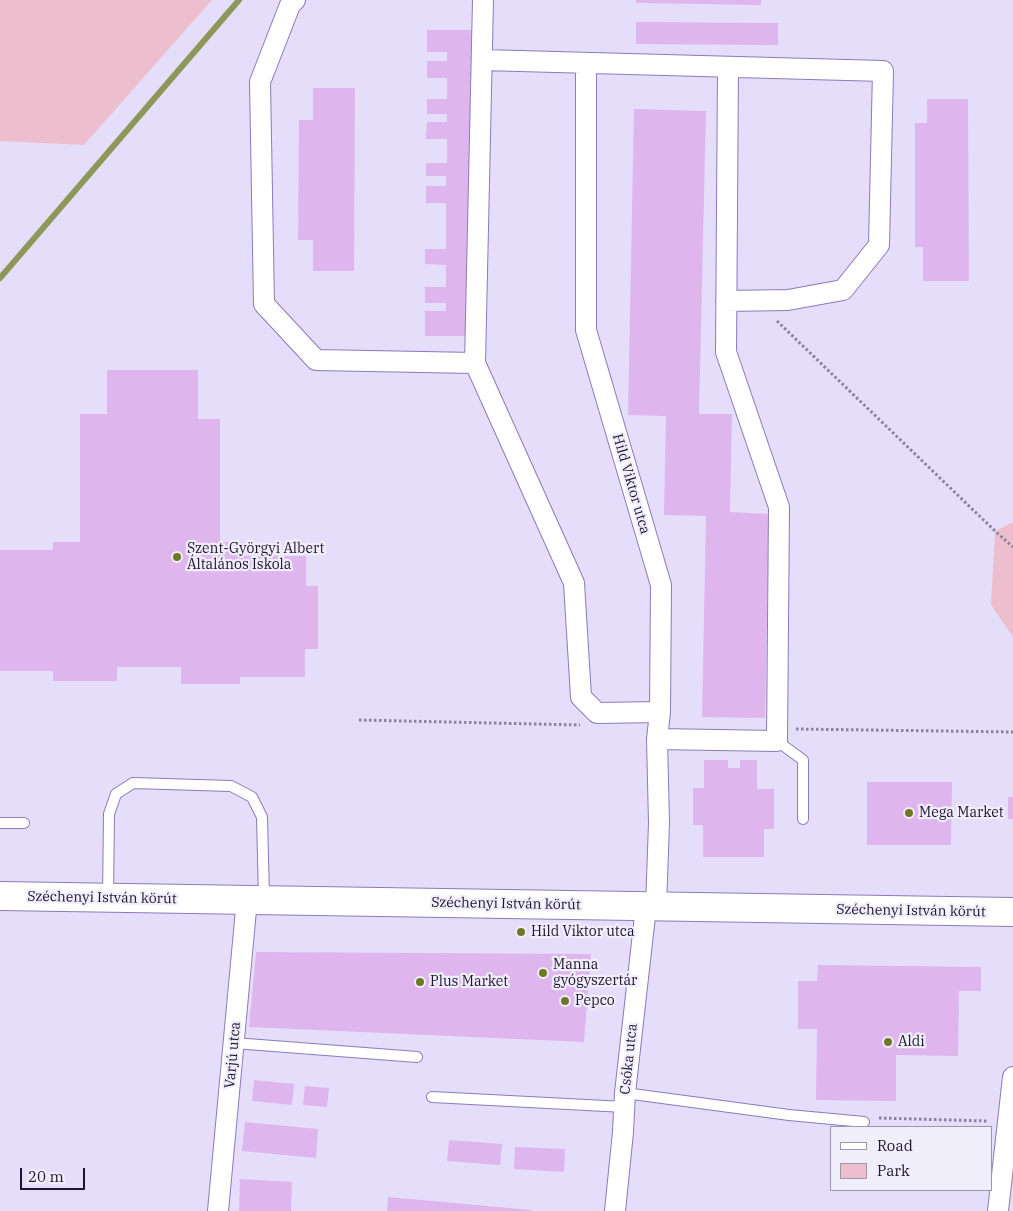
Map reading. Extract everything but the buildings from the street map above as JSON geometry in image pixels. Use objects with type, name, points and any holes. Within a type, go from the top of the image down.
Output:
[{"type":"street","points":[[295,0],[290,4],[260,82],[264,304],[316,360],[475,363]]},
{"type":"street","points":[[482,0],[475,363],[574,583],[581,697],[597,714],[660,712]]},
{"type":"street","points":[[482,60],[883,71],[879,245],[843,290],[788,300],[726,301]]},
{"type":"street","name":"Hild Viktor utca","points":[[586,63],[586,330],[660,585],[660,712],[657,738],[658,823],[651,907]]},
{"type":"street","points":[[657,738],[777,741],[779,507],[726,352],[728,67]]},
{"type":"street","name":"Széchenyi István körút","points":[[0,896],[1013,912]]},
{"type":"street","name":"Varjú utca","points":[[218,1211],[234,1043],[256,899]]},
{"type":"street","name":"Csóka utca","points":[[615,1211],[625,1100],[651,907]]},
{"type":"street","points":[[998,1211],[1009,1143],[1008,1122],[1013,1077]]},
{"type":"lane","points":[[777,741],[803,760],[803,819]]},
{"type":"lane","points":[[108,898],[109,814],[116,794],[133,783],[231,786],[252,797],[262,817],[256,899]]},
{"type":"lane","points":[[0,823],[24,823]]},
{"type":"lane","points":[[234,1043],[417,1057]]},
{"type":"lane","points":[[432,1098],[625,1100],[864,1122]]},
{"type":"path","points":[[755,300],[1013,547]]},
{"type":"path","points":[[864,1122],[872,1118],[1008,1122]]},
{"type":"green space","points":[[0,0],[212,0],[84,145],[0,141]]},
{"type":"green space","points":[[1013,522],[1013,637],[991,605],[995,531]]},
{"type":"waterway","points":[[0,278],[239,0]]},
{"type":"place","name":"Szent-Györgyi Albert Általános Iskola","points":[[177,557]]},
{"type":"place","name":"Mega Market","points":[[909,813]]},
{"type":"place","name":"Hild Viktor utca","points":[[521,932]]},
{"type":"place","name":"Manna gyógyszertár","points":[[543,973]]},
{"type":"place","name":"Plus Market","points":[[420,982]]},
{"type":"place","name":"Pepco","points":[[565,1001]]},
{"type":"place","name":"Aldi","points":[[888,1042]]}]
